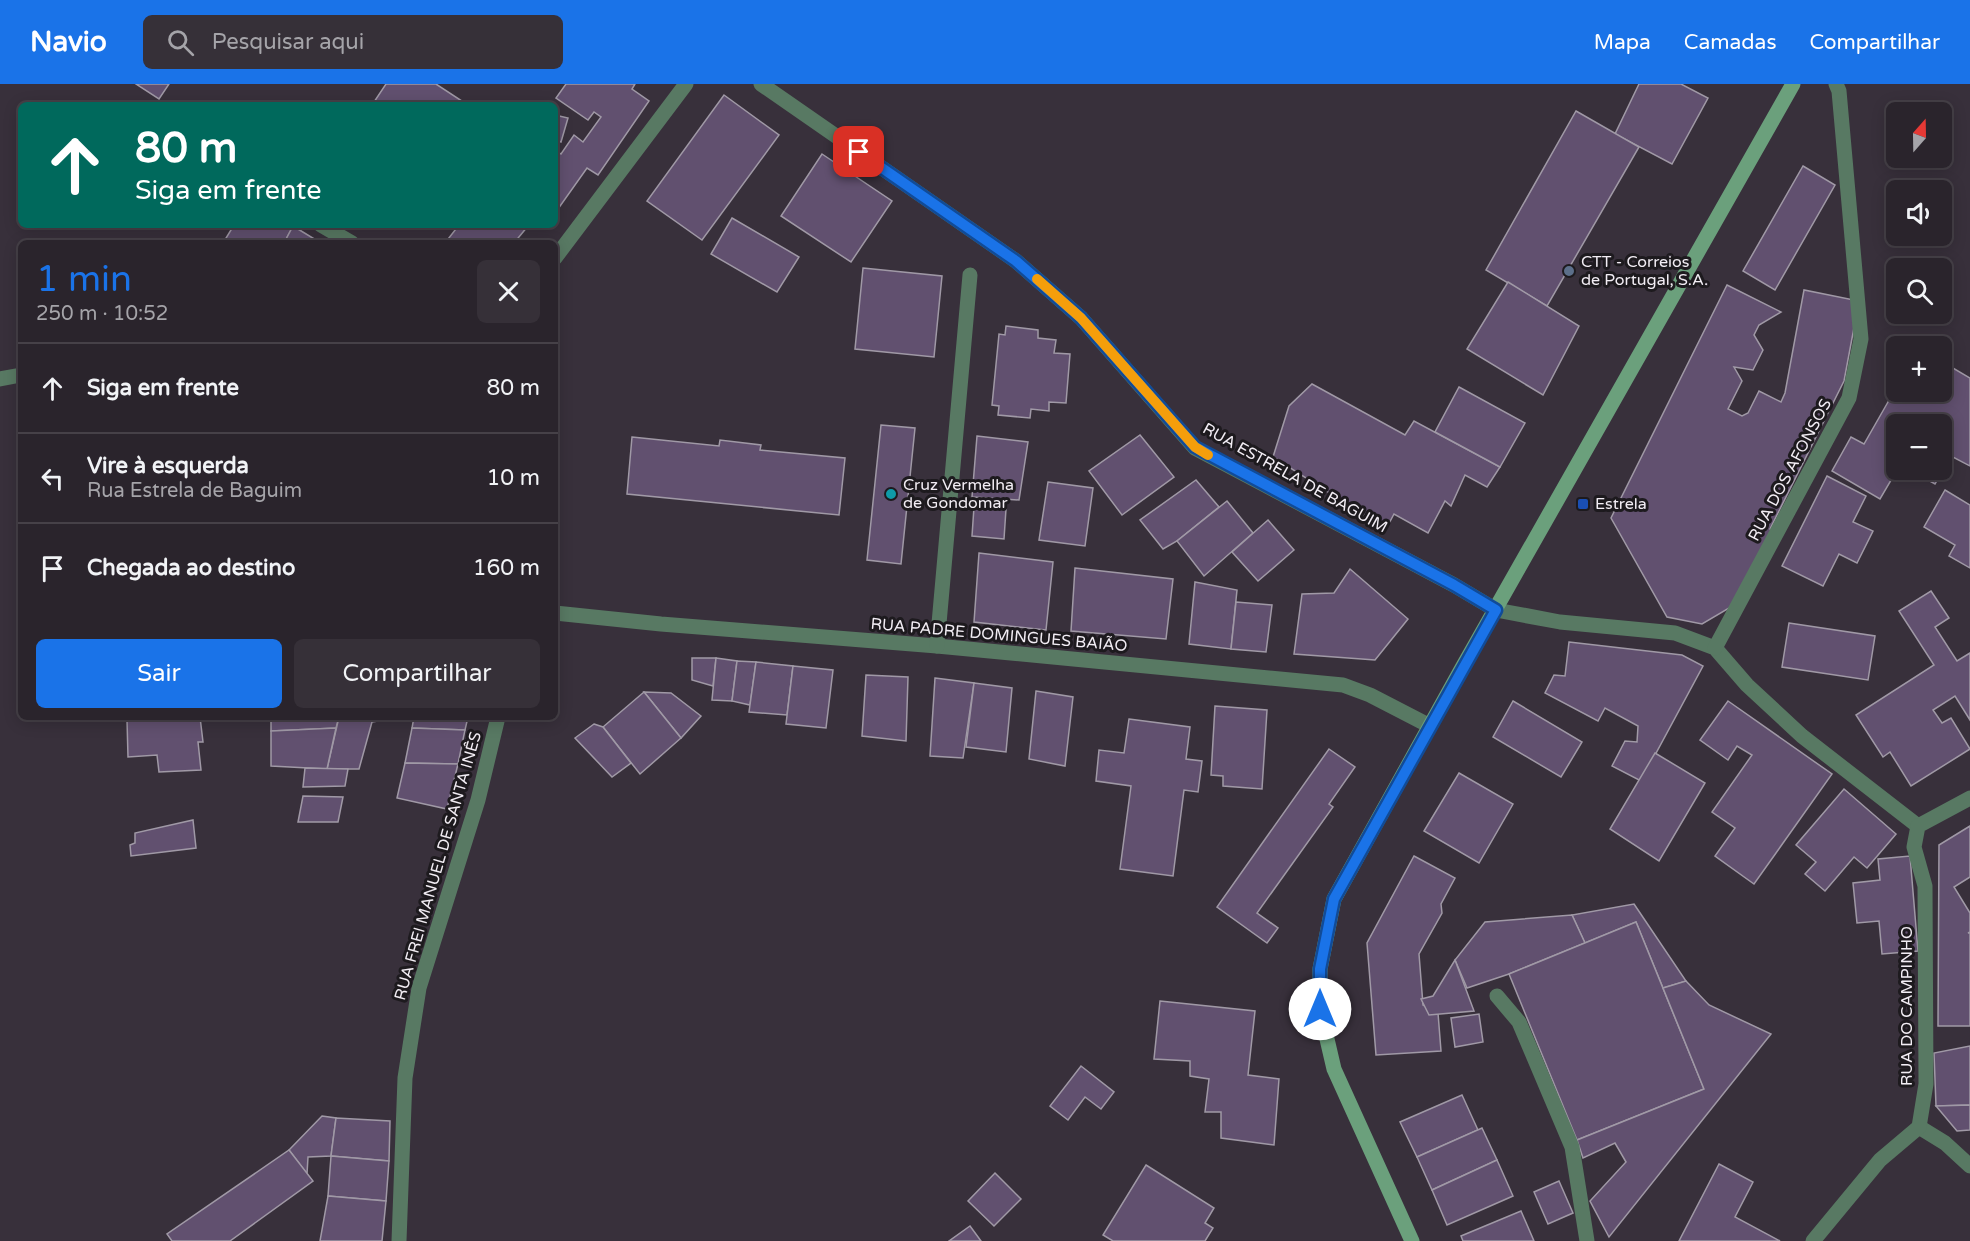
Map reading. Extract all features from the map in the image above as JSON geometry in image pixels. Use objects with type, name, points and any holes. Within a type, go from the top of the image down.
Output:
[{"type":"main road","points":[[1412,1241],[1334,1069],[1320,1009],[1320,969],[1334,899],[1462,668],[1793,84]]},
{"type":"street","points":[[558,254],[686,84]]},
{"type":"street","name":"RUA ESTRELA DE BAGUIM","points":[[761,84],[1016,261],[1081,318],[1195,447],[1454,585],[1496,610]]},
{"type":"street","name":"RUA DOS AFONSOS","points":[[1715,648],[1849,398],[1861,339],[1839,91],[1836,84]]},
{"type":"street","points":[[326,228],[347,240]]},
{"type":"street","points":[[937,646],[970,274]]},
{"type":"street","points":[[0,379],[18,376]]},
{"type":"street","points":[[1496,610],[1560,622],[1675,633],[1715,648],[1747,685],[1802,736],[1918,826],[1970,798]]},
{"type":"street","name":"RUA PADRE DOMINGUES BAIÃO","points":[[558,613],[937,646],[1343,685],[1370,695],[1430,726]]},
{"type":"street","name":"RUA FREI MANUEL DE SANTA INÊS","points":[[399,1241],[405,1078],[419,988],[478,800],[497,720]]},
{"type":"street","name":"RUA DO CAMPINHO","points":[[1918,826],[1914,847],[1925,886],[1926,1084],[1918,1128]]},
{"type":"street","points":[[1497,996],[1519,1022],[1572,1147],[1587,1241]]},
{"type":"street","points":[[1813,1241],[1880,1161],[1918,1128],[1945,1143],[1970,1166]]},
{"type":"building","points":[[136,84],[169,84],[159,99]]},
{"type":"building","points":[[386,84],[436,84],[463,102],[374,102]]},
{"type":"building","points":[[566,84],[635,84],[632,89],[649,101],[598,175],[587,168],[558,209],[558,152],[561,154],[574,135],[583,142],[601,117],[594,112],[588,120],[556,98]]},
{"type":"building","points":[[1639,84],[1681,84],[1708,98],[1672,164],[1615,134]]},
{"type":"building","points":[[724,95],[779,135],[702,240],[647,201]]},
{"type":"building","points":[[1576,111],[1639,147],[1547,306],[1486,270]]},
{"type":"building","points":[[558,116],[568,118],[561,142],[558,141]]},
{"type":"building","points":[[822,154],[892,201],[851,262],[781,216]]},
{"type":"building","points":[[1803,166],[1835,185],[1775,290],[1743,271]]},
{"type":"building","points":[[732,218],[799,257],[777,292],[711,254]]},
{"type":"building","points":[[232,228],[292,228],[286,240],[225,240]]},
{"type":"building","points":[[292,228],[296,228],[316,240],[286,240]]},
{"type":"building","points":[[457,228],[526,228],[516,240],[447,240]]},
{"type":"building","points":[[863,268],[942,276],[934,357],[855,349]]},
{"type":"building","points":[[1508,282],[1579,326],[1543,395],[1467,349]]},
{"type":"building","points":[[1727,285],[1781,312],[1759,325],[1754,335],[1763,350],[1753,370],[1734,367],[1742,381],[1728,409],[1742,416],[1748,413],[1759,391],[1781,402],[1785,393],[1804,290],[1859,301],[1844,381],[1770,529],[1772,532],[1736,604],[1702,624],[1667,617],[1611,518]]},
{"type":"building","points":[[1006,326],[1038,330],[1038,338],[1056,340],[1054,353],[1070,354],[1066,403],[1049,402],[1049,411],[1031,409],[1030,418],[998,415],[999,406],[992,405],[999,334],[1005,335]]},
{"type":"building","points":[[1952,367],[1970,378],[1970,466],[1952,457],[1952,414],[1886,414],[1886,480],[1891,480],[1880,499],[1832,471],[1851,437],[1864,444],[1888,402],[1952,402]]},
{"type":"building","points":[[1312,384],[1405,435],[1414,421],[1500,467],[1487,487],[1465,475],[1451,506],[1445,501],[1428,533],[1394,514],[1386,529],[1273,457],[1289,406]]},
{"type":"building","points":[[1459,387],[1525,423],[1500,467],[1435,432]]},
{"type":"building","name":"Cruz Vermelha de Gondomar","points":[[881,425],[915,428],[901,564],[867,560]]},
{"type":"building","points":[[1140,435],[1174,477],[1122,515],[1089,471]]},
{"type":"building","points":[[977,436],[1028,442],[1019,500],[972,497]]},
{"type":"building","points":[[632,437],[719,446],[720,440],[761,445],[760,450],[845,458],[839,515],[627,494]]},
{"type":"building","points":[[1827,476],[1866,496],[1853,522],[1873,531],[1857,563],[1839,554],[1823,586],[1782,566]]},
{"type":"building","points":[[1196,480],[1219,507],[1177,541],[1163,549],[1140,520]]},
{"type":"building","points":[[1048,482],[1093,488],[1085,546],[1039,540]]},
{"type":"building","points":[[1945,490],[1970,505],[1970,568],[1949,556],[1955,545],[1924,527]]},
{"type":"building","points":[[1227,501],[1253,533],[1204,576],[1177,541]]},
{"type":"building","points":[[974,507],[1006,509],[1004,539],[972,536]]},
{"type":"building","points":[[1268,520],[1294,550],[1258,581],[1232,552]]},
{"type":"building","points":[[979,553],[1053,562],[1046,630],[974,622]]},
{"type":"building","points":[[1075,568],[1173,579],[1166,639],[1071,631]]},
{"type":"building","points":[[1350,569],[1408,619],[1375,660],[1294,654],[1302,594],[1334,593]]},
{"type":"building","points":[[1195,582],[1237,590],[1231,649],[1189,644]]},
{"type":"building","points":[[1931,591],[1949,618],[1935,627],[1957,661],[1970,653],[1970,720],[1955,696],[1933,710],[1942,723],[1951,718],[1970,749],[1911,786],[1890,752],[1883,757],[1856,715],[1934,665],[1899,611]]},
{"type":"building","points":[[1236,602],[1272,605],[1266,652],[1231,649]]},
{"type":"building","points":[[1789,623],[1875,636],[1868,680],[1782,667]]},
{"type":"building","points":[[1569,642],[1682,655],[1703,666],[1641,781],[1612,766],[1625,741],[1637,742],[1638,726],[1605,708],[1598,721],[1545,693],[1554,675],[1565,676]]},
{"type":"building","points":[[692,658],[716,658],[713,686],[692,680]]},
{"type":"building","points":[[716,658],[737,661],[732,701],[712,700]]},
{"type":"building","points":[[737,661],[756,662],[750,705],[732,701]]},
{"type":"building","points":[[756,662],[793,666],[787,715],[749,712]]},
{"type":"building","points":[[793,666],[833,670],[826,728],[786,724]]},
{"type":"building","points":[[866,675],[908,677],[906,741],[862,736]]},
{"type":"building","points":[[935,678],[974,683],[963,758],[930,756]]},
{"type":"building","points":[[974,683],[1012,688],[1006,752],[966,747]]},
{"type":"building","points":[[1036,691],[1073,697],[1065,766],[1029,759]]},
{"type":"building","points":[[644,692],[671,693],[701,716],[681,738]]},
{"type":"building","points":[[644,692],[681,738],[640,774],[603,727]]},
{"type":"building","points":[[1513,701],[1582,742],[1561,777],[1493,737]]},
{"type":"building","points":[[1728,701],[1832,774],[1754,884],[1715,856],[1735,828],[1712,812],[1752,755],[1737,746],[1728,760],[1700,740]]},
{"type":"building","points":[[1215,706],[1267,710],[1262,789],[1223,786],[1223,776],[1211,775]]},
{"type":"building","points":[[1129,719],[1190,727],[1186,759],[1202,761],[1198,792],[1184,790],[1173,876],[1120,869],[1131,786],[1096,781],[1099,750],[1124,753]]},
{"type":"building","points":[[127,720],[200,720],[203,742],[198,742],[201,770],[159,772],[157,755],[128,757]]},
{"type":"building","points":[[271,720],[338,720],[336,728],[271,731]]},
{"type":"building","points":[[338,720],[384,720],[372,722],[359,769],[327,769]]},
{"type":"building","points":[[413,720],[467,720],[465,730],[412,728]]},
{"type":"building","points":[[594,724],[603,727],[631,763],[612,777],[575,738]]},
{"type":"building","points":[[336,728],[327,769],[271,766],[271,731]]},
{"type":"building","points":[[412,728],[465,730],[458,764],[405,763]]},
{"type":"building","points":[[1329,749],[1355,767],[1329,804],[1333,807],[1257,913],[1278,928],[1267,943],[1217,907]]},
{"type":"building","points":[[1655,753],[1705,783],[1659,861],[1610,829]]},
{"type":"building","points":[[405,763],[458,764],[447,809],[397,798]]},
{"type":"building","points":[[305,768],[348,769],[345,786],[303,787]]},
{"type":"building","points":[[1459,773],[1513,804],[1479,863],[1424,831]]},
{"type":"building","points":[[1844,789],[1896,834],[1867,868],[1854,857],[1825,891],[1805,874],[1816,862],[1796,845]]},
{"type":"building","points":[[303,796],[343,797],[338,822],[298,822]]},
{"type":"building","points":[[193,820],[196,848],[131,856],[130,845],[135,843],[135,833]]},
{"type":"building","points":[[1970,826],[1970,877],[1954,887],[1970,913],[1970,932],[1968,933],[1970,933],[1970,1026],[1938,1026],[1939,845]]},
{"type":"building","points":[[1414,856],[1455,878],[1441,904],[1442,913],[1419,954],[1423,1005],[1438,1013],[1441,1051],[1376,1055],[1367,943]]},
{"type":"building","points":[[1910,856],[1918,951],[1882,954],[1879,921],[1857,923],[1853,883],[1880,880],[1878,859]]},
{"type":"building","points":[[1634,904],[1686,981],[1663,988],[1636,922],[1585,943],[1572,915]]},
{"type":"building","points":[[1572,915],[1585,943],[1509,974],[1467,988],[1455,960],[1485,922]]},
{"type":"building","points":[[1636,922],[1704,1089],[1577,1140],[1509,974]]},
{"type":"building","points":[[1455,960],[1474,1011],[1429,1015],[1421,999],[1433,996]]},
{"type":"building","points":[[1686,981],[1709,1005],[1771,1034],[1609,1237],[1590,1201],[1626,1162],[1615,1143],[1583,1158],[1577,1140],[1704,1089],[1663,988]]},
{"type":"building","points":[[1160,1001],[1255,1011],[1248,1075],[1279,1079],[1274,1145],[1221,1138],[1221,1112],[1205,1112],[1209,1079],[1190,1076],[1190,1061],[1154,1059]]},
{"type":"building","points":[[1479,1014],[1483,1042],[1455,1047],[1451,1018]]},
{"type":"building","points":[[1970,1046],[1970,1105],[1936,1106],[1934,1053]]},
{"type":"building","points":[[1081,1066],[1114,1092],[1101,1109],[1085,1097],[1068,1120],[1050,1106]]},
{"type":"building","points":[[1462,1095],[1478,1130],[1417,1157],[1400,1122]]},
{"type":"building","points":[[1970,1105],[1970,1130],[1957,1131],[1936,1106]]},
{"type":"building","points":[[322,1116],[336,1118],[331,1156],[308,1157],[307,1174],[289,1150]]},
{"type":"building","points":[[336,1118],[390,1121],[389,1161],[331,1156]]},
{"type":"building","points":[[1482,1128],[1497,1160],[1432,1190],[1417,1157]]},
{"type":"building","points":[[289,1150],[313,1181],[230,1241],[172,1241],[167,1234]]},
{"type":"building","points":[[331,1156],[389,1161],[386,1201],[328,1196]]},
{"type":"building","points":[[1497,1160],[1513,1196],[1447,1225],[1432,1190]]},
{"type":"building","points":[[1719,1164],[1753,1182],[1735,1217],[1780,1241],[1679,1241]]},
{"type":"building","points":[[1146,1165],[1214,1208],[1205,1223],[1213,1228],[1205,1241],[1113,1241],[1103,1235]]},
{"type":"building","points":[[995,1173],[1021,1199],[994,1226],[968,1201]]},
{"type":"building","points":[[1559,1181],[1573,1213],[1548,1224],[1534,1192]]},
{"type":"building","points":[[328,1196],[386,1201],[382,1241],[320,1241]]},
{"type":"building","points":[[1521,1211],[1534,1241],[1463,1241],[1461,1236]]},
{"type":"building","points":[[970,1226],[981,1241],[949,1241]]},
{"type":"slow traffic","points":[[1037,279],[1081,318],[1195,447],[1208,455]]},
{"type":"place","name":"CTT - Correios de Portugal, S.A.","points":[[1569,271]]},
{"type":"place","name":"Cruz Vermelha de Gondomar","points":[[891,494]]},
{"type":"place","name":"Estrela","points":[[1583,504]]},
{"type":"route","points":[[859,152],[1016,261],[1081,318],[1195,447],[1454,585],[1496,610],[1334,899],[1320,969],[1320,1009]]}]
